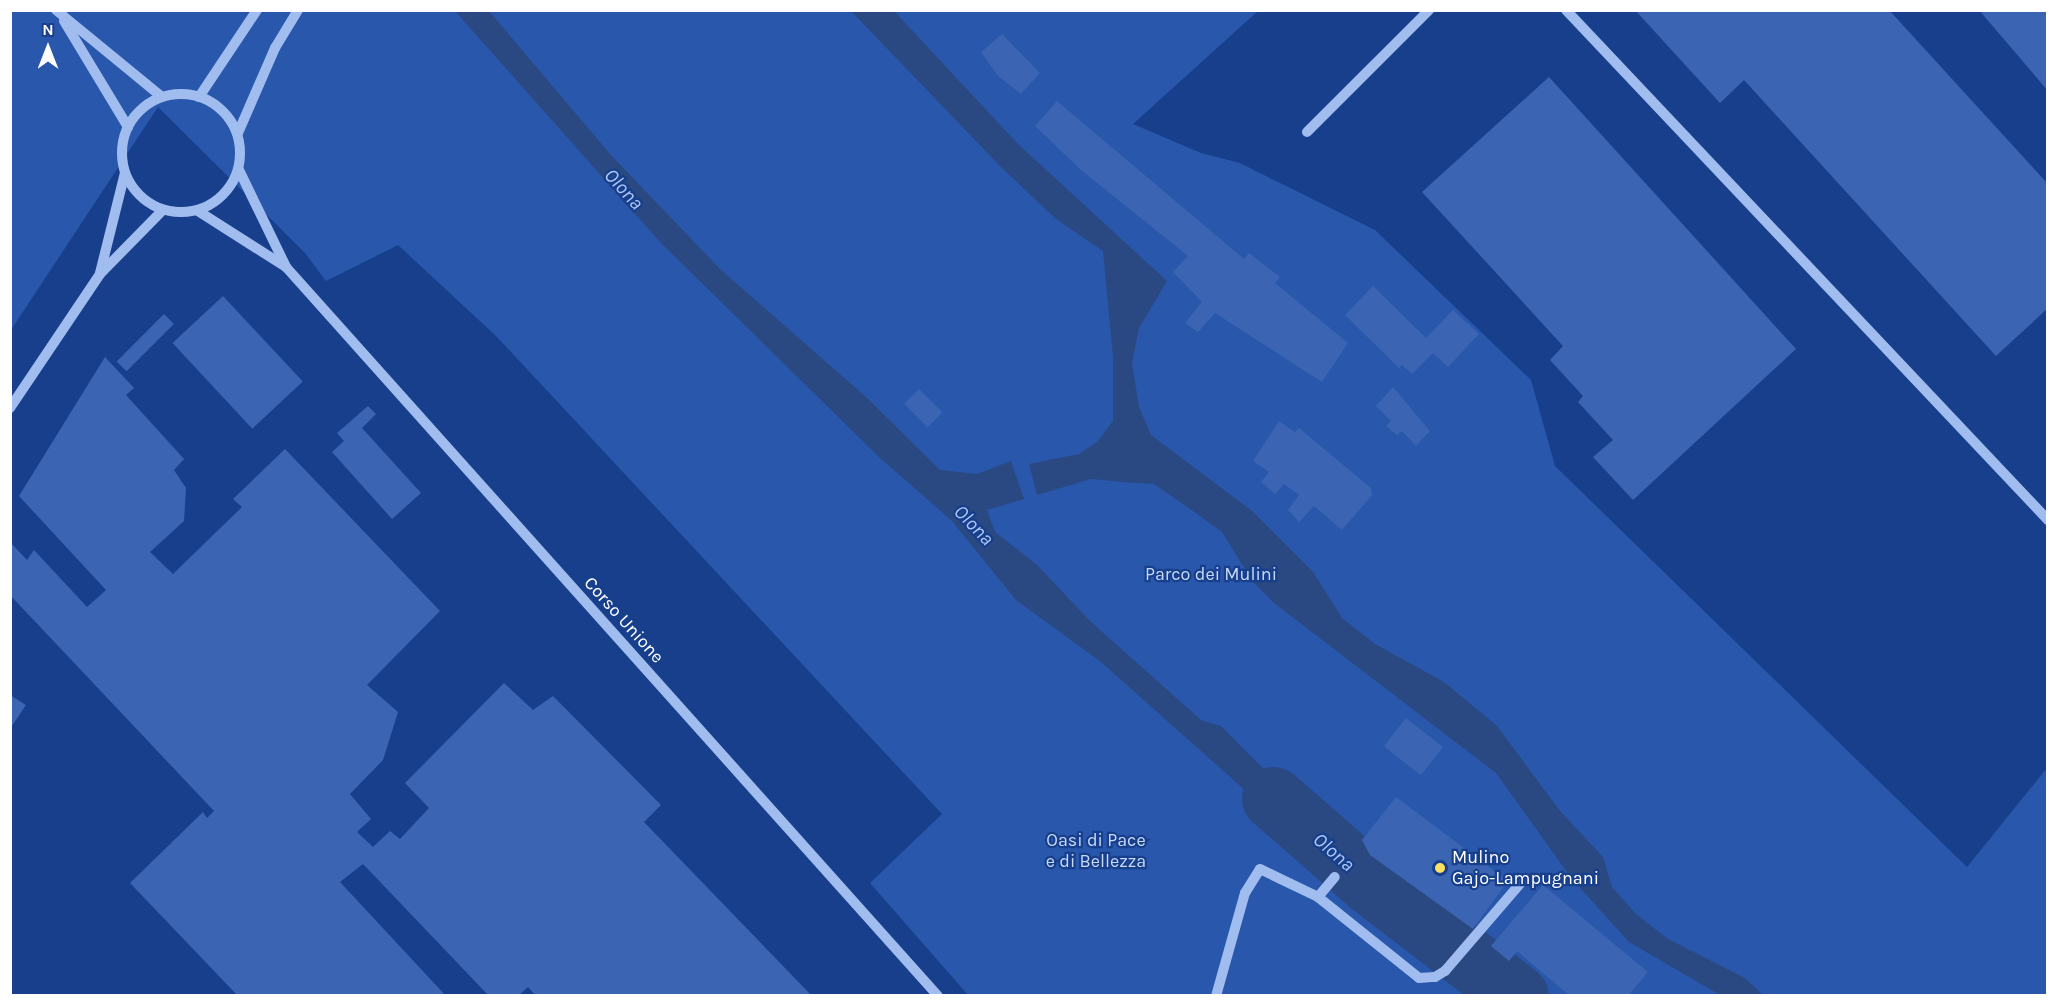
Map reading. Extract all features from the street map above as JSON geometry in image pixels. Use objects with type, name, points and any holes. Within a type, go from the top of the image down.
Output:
[{"type":"street","points":[[199,96],[257,10]]},
{"type":"street","points":[[238,133],[229,117],[199,96],[162,96],[136,114],[128,127],[121,158],[125,173],[147,202],[163,210],[198,211],[223,195],[239,170],[238,133],[275,48],[298,10]]},
{"type":"street","points":[[1307,132],[1429,10]]},
{"type":"street","points":[[1566,10],[2048,520]]},
{"type":"street","points":[[58,13],[162,96]]},
{"type":"street","points":[[58,13],[128,127]]},
{"type":"street","name":"Corso Unione","points":[[239,170],[286,267]]},
{"type":"street","points":[[100,274],[125,173]]},
{"type":"street","points":[[10,408],[100,274],[163,210]]},
{"type":"street","name":"Corso Unione","points":[[198,211],[286,267],[938,996]]},
{"type":"street","points":[[1216,996],[1245,893],[1260,869],[1318,897],[1419,978],[1435,977],[1452,961],[1524,879]]},
{"type":"street","points":[[1318,897],[1335,877]]},
{"type":"green space","name":"Parco dei Mulini","points":[[11,11],[1258,11],[1133,124],[1201,153],[1240,163],[1375,230],[1531,380],[1555,466],[1967,867],[2047,768],[2047,995],[968,995],[870,883],[942,814],[496,336],[398,245],[326,281],[305,253],[158,107],[11,330]]},
{"type":"water","points":[[455,11],[489,11],[610,154],[720,269],[867,398],[940,470],[977,474],[1011,461],[1024,499],[987,510],[995,532],[1037,565],[1090,621],[1201,720],[1221,726],[1309,815],[1345,844],[1329,865],[1101,662],[1016,600],[952,521],[879,457],[661,243]]},
{"type":"water","points":[[851,11],[894,11],[1018,144],[1167,281],[1139,328],[1132,363],[1139,407],[1151,435],[1252,511],[1313,572],[1342,618],[1375,644],[1444,682],[1497,726],[1560,811],[1603,857],[1612,887],[1636,914],[1668,939],[1745,978],[1763,995],[1720,995],[1629,942],[1572,879],[1496,773],[1274,603],[1253,582],[1222,532],[1186,506],[1154,484],[1091,479],[1037,495],[1029,464],[1079,454],[1097,442],[1113,421],[1113,357],[1103,251],[1056,219],[1001,167]]},
{"type":"water","points":[[1361,862],[1494,953],[1548,995],[1501,995],[1454,964],[1344,879]]},
{"type":"building","points":[[1635,10],[1889,10],[2048,184],[2048,308],[1996,356],[1744,80],[1720,103]]},
{"type":"building","points":[[1979,10],[2048,10],[2048,91]]},
{"type":"building","points":[[1002,34],[1040,73],[1021,94],[998,76],[981,52]]},
{"type":"building","points":[[1549,77],[1796,349],[1633,500],[1593,457],[1613,440],[1578,402],[1583,396],[1550,360],[1563,346],[1422,192]]},
{"type":"building","points":[[1057,101],[1244,259],[1249,253],[1280,277],[1275,283],[1348,343],[1322,382],[1215,313],[1198,332],[1185,323],[1202,302],[1173,272],[1188,256],[1081,170],[1035,126]]},
{"type":"building","points":[[1373,286],[1426,338],[1453,310],[1479,334],[1448,367],[1433,353],[1412,374],[1402,365],[1399,368],[1345,315]]},
{"type":"building","points":[[223,296],[303,382],[252,429],[173,343]]},
{"type":"building","points":[[164,314],[174,324],[127,371],[117,361]]},
{"type":"building","points":[[105,357],[134,388],[126,395],[184,459],[174,470],[186,488],[184,521],[150,552],[173,574],[242,507],[233,499],[285,449],[440,611],[367,685],[398,712],[383,760],[350,794],[371,819],[357,832],[373,847],[390,831],[400,839],[429,808],[405,783],[504,683],[533,710],[553,696],[661,805],[644,822],[812,996],[536,996],[528,987],[518,996],[489,996],[363,864],[340,882],[446,996],[238,996],[130,883],[203,812],[207,818],[214,811],[10,595],[10,542],[27,560],[34,550],[87,607],[106,590],[19,496]]},
{"type":"building","points":[[1393,387],[1430,431],[1416,446],[1402,431],[1397,435],[1386,426],[1391,421],[1376,406]]},
{"type":"building","points":[[919,389],[942,412],[927,427],[904,404]]},
{"type":"building","points":[[368,406],[376,414],[362,428],[421,493],[392,519],[332,452],[344,441],[337,433]]},
{"type":"building","points":[[1279,421],[1295,432],[1299,428],[1371,488],[1372,495],[1342,530],[1314,506],[1299,522],[1288,510],[1299,495],[1284,484],[1275,494],[1261,482],[1269,472],[1253,461]]},
{"type":"building","points":[[10,695],[26,705],[10,729]]},
{"type":"building","points":[[1406,718],[1443,747],[1421,775],[1384,746]]},
{"type":"building","name":"Mulino Gajo-Lampugnani","points":[[1396,797],[1508,881],[1473,929],[1370,855],[1362,840]]},
{"type":"building","points":[[1543,885],[1648,972],[1628,996],[1570,996],[1517,951],[1509,961],[1491,946]]},
{"type":"waterway","name":"Olona","points":[[1273,798],[1370,883],[1517,996]]},
{"type":"place","name":"Mulino Gajo-Lampugnani","points":[[1440,868]]},
{"type":"park label","name":"Oasi di Pace e di Bellezza","points":[[1096,851]]}]
